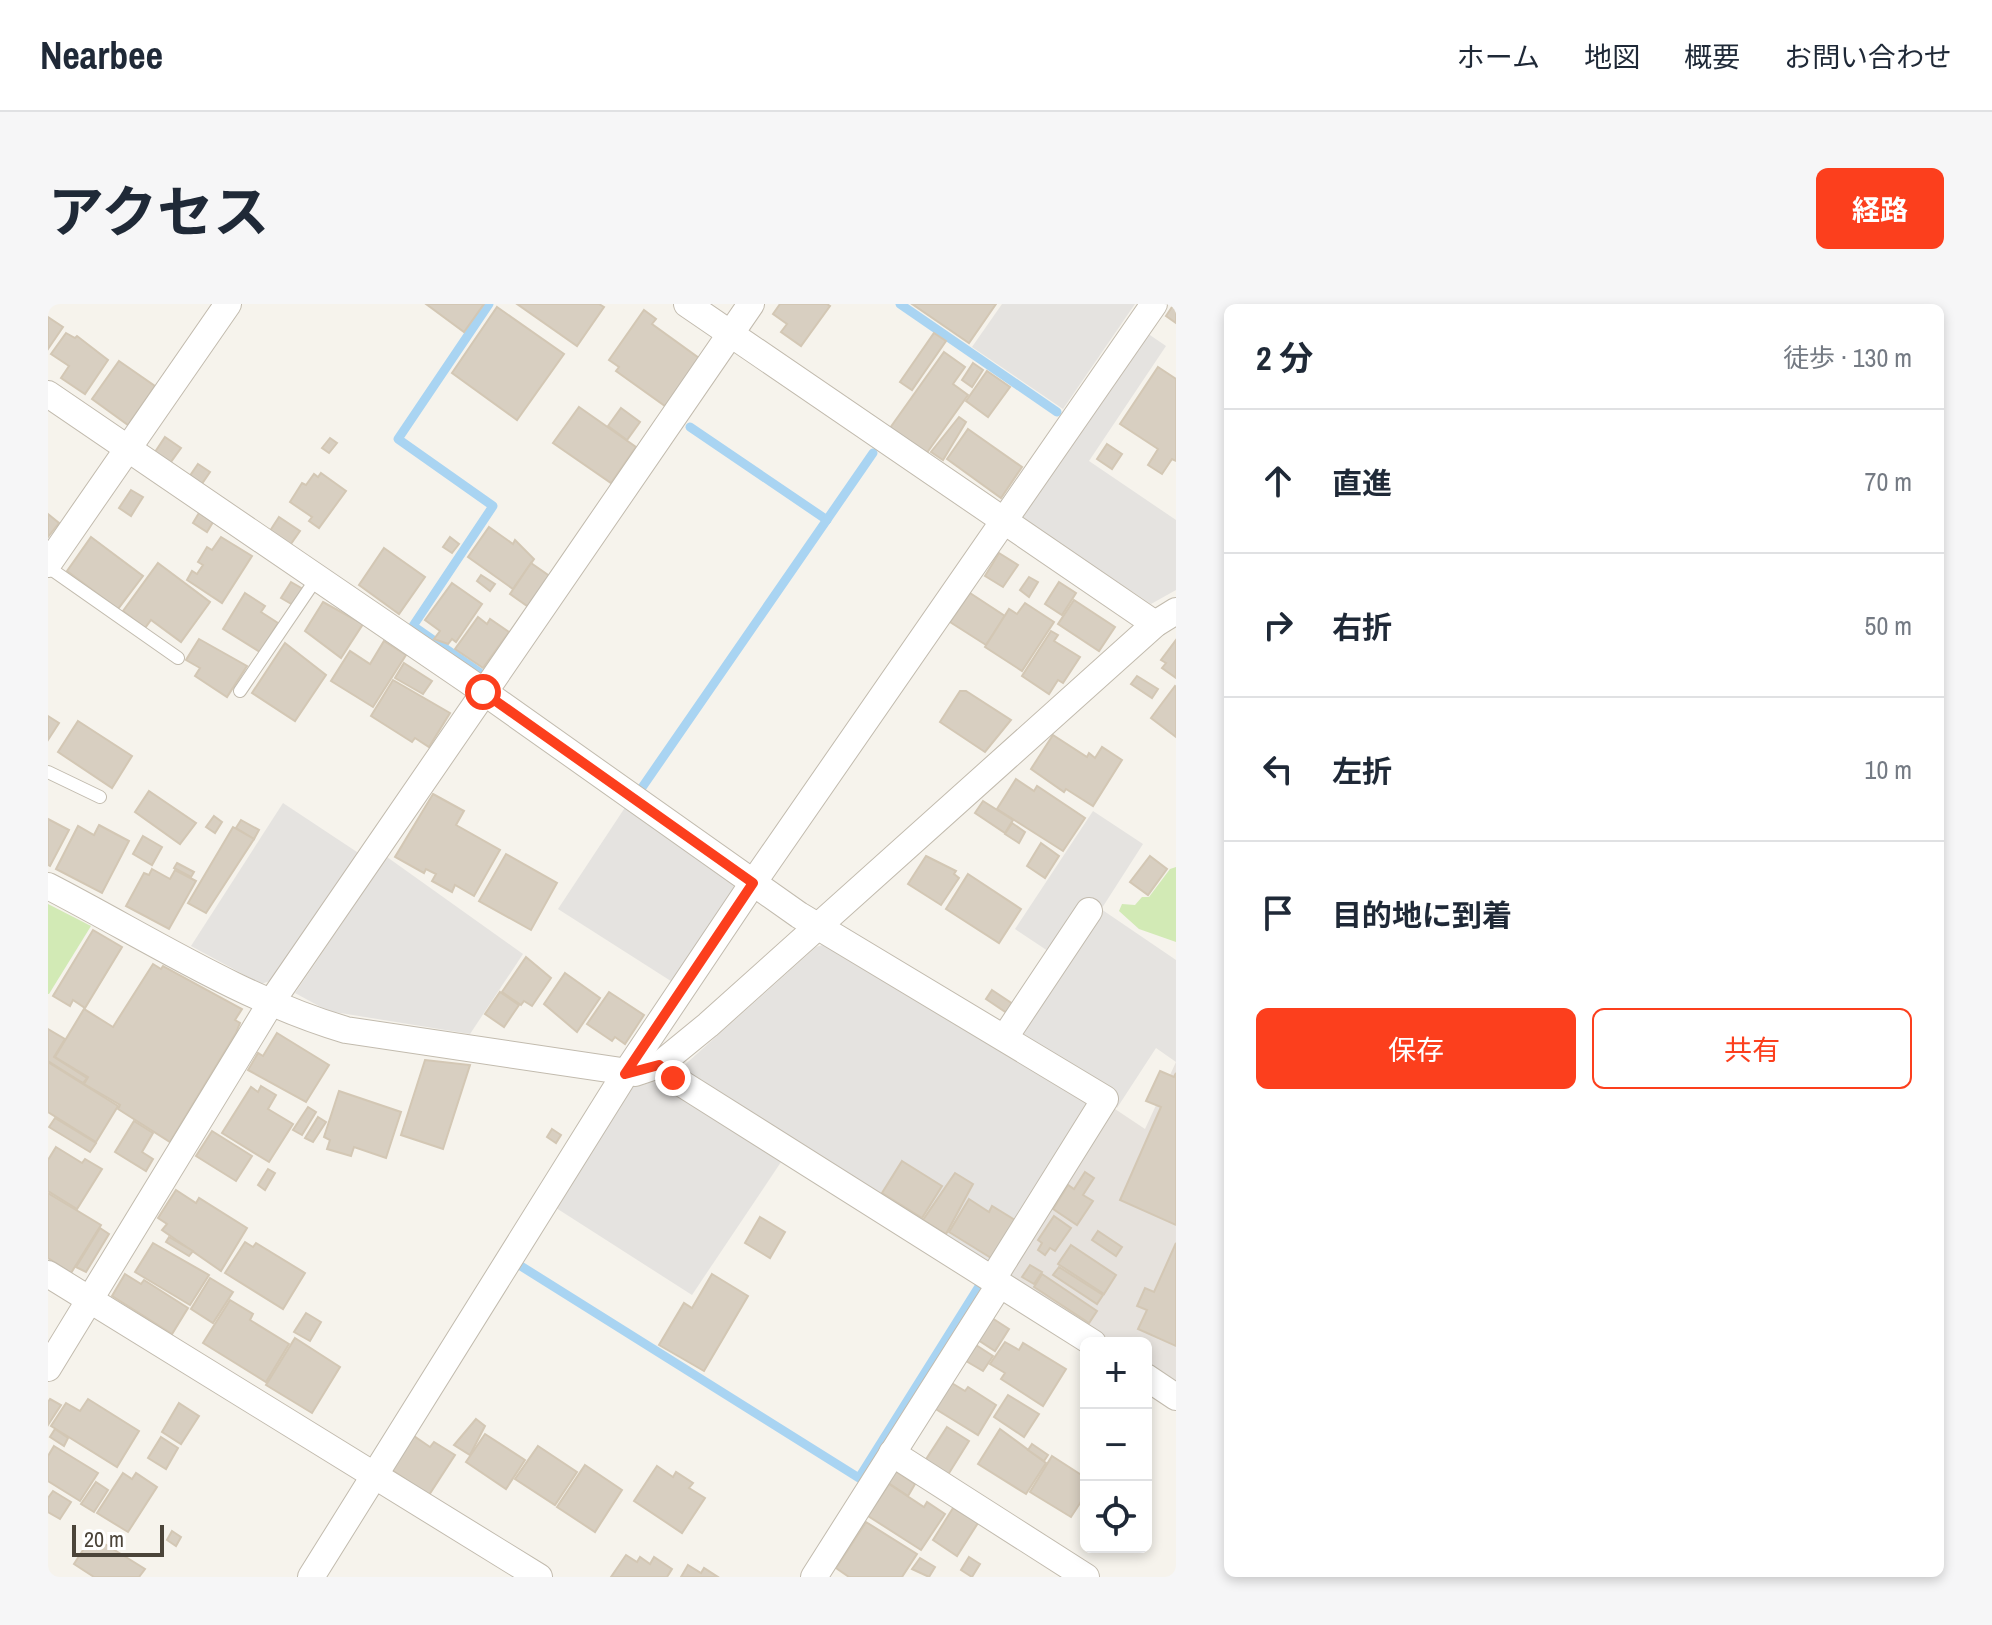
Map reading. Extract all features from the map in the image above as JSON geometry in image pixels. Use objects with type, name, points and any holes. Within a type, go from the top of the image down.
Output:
[{"type":"street","points":[[48,565],[228,304]]},
{"type":"street","points":[[48,886],[223,980],[346,1030],[625,1074],[659,1065],[820,926],[1166,617],[1005,522],[687,304]]},
{"type":"street","points":[[48,1368],[272,1001],[751,304]]},
{"type":"street","points":[[311,1577],[372,1474],[625,1074],[753,883],[1154,304]]},
{"type":"street","points":[[48,394],[483,692],[753,883],[1105,1099],[997,1272],[996,1290],[814,1577]]},
{"type":"street","points":[[1005,1037],[1089,911]]},
{"type":"street","points":[[659,1065],[673,1078],[1084,1337]]},
{"type":"street","points":[[48,1274],[539,1577]]},
{"type":"street","points":[[1152,1381],[1176,1397]]},
{"type":"street","points":[[892,1453],[1086,1577]]},
{"type":"lane","points":[[48,565],[178,658]]},
{"type":"lane","points":[[240,691],[316,579]]},
{"type":"lane","points":[[48,772],[100,797]]},
{"type":"shaded area","points":[[1002,304],[1135,304],[1063,409],[972,347]]},
{"type":"shaded area","points":[[1144,331],[1166,346],[1089,461],[1176,520],[1176,590],[1151,604],[1018,516]]},
{"type":"shaded area","points":[[283,803],[360,854],[273,980],[261,984],[191,946]]},
{"type":"shaded area","points":[[626,806],[738,884],[674,983],[558,909]]},
{"type":"shaded area","points":[[1093,811],[1143,844],[1102,908],[1087,898],[1051,953],[1015,929]]},
{"type":"shaded area","points":[[387,857],[523,954],[470,1034],[328,1011],[295,993]]},
{"type":"shaded area","points":[[1101,909],[1176,960],[1176,1062],[1156,1048],[1117,1108],[1114,1098],[1015,1037]]},
{"type":"shaded area","points":[[829,943],[1091,1104],[992,1265],[679,1070],[816,947]]},
{"type":"shaded area","points":[[1176,1062],[1176,1382],[1152,1366],[1152,1337],[1107,1337],[1008,1274],[1112,1107],[1145,1129]]},
{"type":"shaded area","points":[[657,1081],[783,1159],[692,1295],[553,1206],[627,1088]]},
{"type":"green space","points":[[1176,867],[1176,942],[1139,929],[1119,911],[1122,904],[1135,905],[1142,897],[1149,897],[1170,869]]},
{"type":"green space","points":[[48,904],[91,926],[49,994],[48,994]]},
{"type":"building","points":[[426,304],[484,304],[464,332]]},
{"type":"building","points":[[517,304],[599,304],[604,307],[577,346]]},
{"type":"building","points":[[780,304],[830,306],[801,346],[781,332],[787,324],[773,314]]},
{"type":"building","points":[[912,304],[996,304],[969,343]]},
{"type":"building","points":[[1176,304],[1176,323],[1166,316]]},
{"type":"building","points":[[497,307],[564,354],[517,420],[452,373]]},
{"type":"building","points":[[644,310],[656,319],[652,324],[699,358],[665,406],[616,371],[619,367],[609,360]]},
{"type":"building","points":[[48,317],[63,327],[48,349]]},
{"type":"building","points":[[66,333],[75,338],[77,336],[108,360],[85,394],[61,378],[69,366],[51,354]]},
{"type":"building","points":[[934,333],[946,341],[912,390],[900,382]]},
{"type":"building","points":[[944,352],[965,367],[953,384],[968,395],[926,454],[890,428]]},
{"type":"building","points":[[119,361],[155,386],[128,425],[92,399]]},
{"type":"building","points":[[973,363],[983,370],[972,387],[962,380]]},
{"type":"building","points":[[1158,367],[1176,379],[1176,461],[1172,459],[1162,474],[1148,465],[1158,449],[1120,424]]},
{"type":"building","points":[[987,371],[1010,387],[988,417],[966,401]]},
{"type":"building","points":[[579,407],[636,447],[611,483],[553,443]]},
{"type":"building","points":[[621,408],[640,422],[627,440],[608,426]]},
{"type":"building","points":[[959,417],[966,422],[943,460],[931,452]]},
{"type":"building","points":[[968,429],[1022,467],[1001,498],[947,459]]},
{"type":"building","points":[[165,437],[181,448],[168,466],[153,455]]},
{"type":"building","points":[[330,438],[337,443],[329,453],[322,448]]},
{"type":"building","points":[[1107,444],[1122,454],[1112,469],[1097,459]]},
{"type":"building","points":[[198,464],[210,472],[199,488],[187,480]]},
{"type":"building","points":[[321,473],[346,491],[319,528],[309,521],[312,517],[290,502],[302,483],[306,485],[314,474],[318,477]]},
{"type":"building","points":[[131,490],[143,497],[131,516],[119,508]]},
{"type":"building","points":[[199,513],[213,522],[207,532],[193,523]]},
{"type":"building","points":[[48,514],[59,523],[48,537]]},
{"type":"building","points":[[279,517],[300,531],[288,548],[268,534]]},
{"type":"building","points":[[489,527],[513,544],[515,540],[534,559],[513,589],[468,557]]},
{"type":"building","points":[[91,537],[143,576],[118,609],[67,571]]},
{"type":"building","points":[[221,537],[252,556],[222,603],[187,580],[192,571],[197,574],[203,565],[198,562],[207,547],[212,550]]},
{"type":"building","points":[[450,537],[459,544],[452,553],[443,547]]},
{"type":"building","points":[[384,548],[425,577],[399,614],[359,585]]},
{"type":"building","points":[[999,553],[1018,565],[1003,587],[985,576]]},
{"type":"building","points":[[158,563],[210,602],[181,642],[151,620],[145,628],[123,611]]},
{"type":"building","points":[[531,563],[551,577],[530,608],[510,594]]},
{"type":"building","points":[[481,575],[495,584],[490,591],[477,581]]},
{"type":"building","points":[[1029,577],[1038,582],[1029,597],[1020,590]]},
{"type":"building","points":[[291,582],[303,589],[293,605],[281,598]]},
{"type":"building","points":[[1059,582],[1076,593],[1062,615],[1045,604]]},
{"type":"building","points":[[452,583],[482,604],[456,642],[452,639],[448,644],[434,639],[440,631],[425,620]]},
{"type":"building","points":[[245,593],[265,606],[261,612],[278,623],[260,652],[223,629]]},
{"type":"building","points":[[970,593],[1005,616],[986,645],[950,622]]},
{"type":"building","points":[[1074,600],[1115,627],[1099,651],[1058,624]]},
{"type":"building","points":[[323,602],[363,624],[341,658],[305,631]]},
{"type":"building","points":[[1025,603],[1054,622],[1022,671],[985,647],[1009,609],[1017,614]]},
{"type":"building","points":[[478,617],[487,624],[490,619],[509,632],[483,668],[455,649]]},
{"type":"building","points":[[1051,631],[1058,635],[1054,641],[1080,657],[1063,683],[1058,680],[1049,694],[1022,676]]},
{"type":"building","points":[[199,639],[247,666],[227,697],[195,676],[200,668],[186,660]]},
{"type":"building","points":[[1176,640],[1176,678],[1162,668],[1166,663],[1161,660]]},
{"type":"building","points":[[384,641],[406,655],[373,707],[331,681],[350,651],[370,664]]},
{"type":"building","points":[[285,643],[326,675],[295,721],[252,693]]},
{"type":"building","points":[[404,663],[432,681],[423,694],[395,678]]},
{"type":"building","points":[[1137,676],[1158,689],[1152,698],[1131,684]]},
{"type":"building","points":[[393,680],[450,713],[429,747],[415,738],[412,742],[371,716]]},
{"type":"building","points":[[1176,687],[1176,737],[1151,718]]},
{"type":"building","points":[[960,691],[966,691],[1011,720],[985,752],[940,722]]},
{"type":"building","points":[[48,716],[59,723],[48,740]]},
{"type":"building","points":[[78,721],[132,756],[112,788],[58,752]]},
{"type":"building","points":[[1053,735],[1087,757],[1089,753],[1095,758],[1102,747],[1122,760],[1093,806],[1066,789],[1064,792],[1031,769]]},
{"type":"building","points":[[1016,779],[1034,791],[1037,786],[1085,818],[1063,851],[997,809]]},
{"type":"building","points":[[149,791],[196,823],[180,844],[135,812]]},
{"type":"building","points":[[433,794],[464,811],[456,825],[500,850],[474,896],[455,885],[452,892],[432,881],[436,874],[426,869],[424,873],[395,857]]},
{"type":"building","points":[[983,801],[1013,820],[1005,833],[975,813]]},
{"type":"building","points":[[214,816],[222,822],[215,833],[206,827]]},
{"type":"building","points":[[48,819],[69,830],[50,866],[48,865]]},
{"type":"building","points":[[241,820],[259,830],[254,839],[236,828]]},
{"type":"building","points":[[1012,823],[1025,832],[1019,843],[1005,834]]},
{"type":"building","points":[[99,825],[129,841],[102,893],[56,869],[78,826],[94,835]]},
{"type":"building","points":[[233,827],[254,839],[206,913],[188,903]]},
{"type":"building","points":[[143,836],[162,847],[152,865],[133,854]]},
{"type":"building","points":[[1041,843],[1059,856],[1045,878],[1027,866]]},
{"type":"building","points":[[506,854],[557,883],[531,930],[479,901]]},
{"type":"building","points":[[926,856],[956,871],[954,874],[959,878],[941,905],[908,884]]},
{"type":"building","points":[[1150,856],[1167,869],[1148,895],[1130,882]]},
{"type":"building","points":[[177,863],[194,872],[191,877],[174,868]]},
{"type":"building","points":[[152,869],[170,879],[175,870],[196,881],[169,929],[126,906],[144,873],[149,875]]},
{"type":"building","points":[[968,874],[1021,909],[999,943],[946,909]]},
{"type":"building","points":[[93,930],[122,947],[85,1008],[73,1000],[70,1006],[53,996]]},
{"type":"building","points":[[526,957],[551,978],[532,1006],[524,1001],[521,1005],[502,992]]},
{"type":"building","points":[[153,964],[161,969],[163,966],[242,1009],[235,1020],[240,1023],[236,1033],[170,1142],[118,1109],[120,1105],[84,1084],[88,1077],[55,1057],[84,1009],[113,1027]]},
{"type":"building","points":[[565,973],[600,998],[577,1032],[544,1004]]},
{"type":"building","points":[[992,990],[1013,1004],[1007,1013],[986,999]]},
{"type":"building","points":[[500,992],[519,1005],[504,1027],[485,1014]]},
{"type":"building","points":[[609,992],[644,1015],[625,1044],[615,1037],[612,1041],[587,1024]]},
{"type":"building","points":[[48,1029],[65,1039],[54,1057],[87,1078],[83,1083],[48,1061]]},
{"type":"building","points":[[277,1033],[329,1065],[306,1102],[248,1070],[258,1053],[263,1056]]},
{"type":"building","points":[[425,1060],[470,1065],[443,1149],[401,1135]]},
{"type":"building","points":[[48,1062],[118,1106],[96,1142],[48,1112]]},
{"type":"building","points":[[1160,1071],[1174,1077],[1176,1073],[1176,1225],[1120,1200],[1161,1107],[1146,1101]]},
{"type":"building","points":[[261,1086],[276,1095],[268,1109],[293,1124],[269,1162],[222,1133],[251,1087],[258,1092]]},
{"type":"building","points":[[339,1091],[401,1112],[386,1158],[354,1147],[351,1156],[327,1149],[330,1140],[324,1137]]},
{"type":"building","points":[[308,1107],[316,1112],[302,1135],[293,1130]]},
{"type":"building","points":[[318,1117],[326,1122],[313,1142],[305,1138]]},
{"type":"building","points":[[55,1118],[96,1143],[90,1152],[49,1127]]},
{"type":"building","points":[[134,1121],[153,1133],[142,1152],[153,1159],[146,1171],[115,1152]]},
{"type":"building","points":[[552,1129],[561,1135],[556,1143],[547,1137]]},
{"type":"building","points":[[212,1131],[252,1156],[236,1181],[196,1156]]},
{"type":"building","points":[[56,1147],[82,1163],[85,1159],[102,1169],[77,1209],[48,1191],[48,1160]]},
{"type":"building","points":[[902,1161],[942,1186],[922,1218],[882,1193]]},
{"type":"building","points":[[268,1169],[275,1173],[265,1190],[258,1185]]},
{"type":"building","points":[[1085,1172],[1094,1178],[1083,1195],[1093,1201],[1077,1225],[1053,1209],[1068,1185],[1074,1189]]},
{"type":"building","points":[[955,1173],[973,1184],[946,1234],[923,1220]]},
{"type":"building","points":[[176,1190],[196,1203],[199,1198],[247,1228],[221,1271],[162,1230],[167,1224],[158,1218]]},
{"type":"building","points":[[48,1193],[101,1225],[71,1273],[48,1258]]},
{"type":"building","points":[[969,1199],[989,1212],[992,1206],[1015,1220],[991,1258],[949,1232]]},
{"type":"building","points":[[1054,1216],[1071,1228],[1055,1251],[1050,1248],[1045,1255],[1038,1250],[1042,1243],[1038,1240]]},
{"type":"building","points":[[760,1217],[785,1232],[770,1258],[745,1243]]},
{"type":"building","points":[[100,1228],[109,1234],[86,1272],[76,1267]]},
{"type":"building","points":[[1098,1231],[1122,1247],[1116,1256],[1092,1240]]},
{"type":"building","points":[[169,1237],[193,1251],[189,1256],[166,1242]]},
{"type":"building","points":[[245,1242],[253,1247],[256,1243],[305,1273],[283,1309],[225,1273]]},
{"type":"building","points":[[153,1243],[209,1275],[190,1305],[135,1272]]},
{"type":"building","points":[[1176,1243],[1176,1346],[1138,1329],[1147,1310],[1137,1306],[1145,1288],[1154,1292]]},
{"type":"building","points":[[1071,1245],[1116,1275],[1104,1294],[1058,1264]]},
{"type":"building","points":[[1030,1265],[1042,1272],[1034,1284],[1022,1277]]},
{"type":"building","points":[[1059,1267],[1103,1295],[1097,1304],[1053,1275]]},
{"type":"building","points":[[125,1274],[141,1284],[144,1280],[188,1308],[172,1334],[112,1296]]},
{"type":"building","points":[[712,1274],[748,1296],[704,1371],[659,1345],[684,1303],[692,1308]]},
{"type":"building","points":[[1042,1274],[1097,1311],[1089,1323],[1034,1287]]},
{"type":"building","points":[[210,1278],[233,1292],[213,1323],[191,1309]]},
{"type":"building","points":[[230,1300],[253,1314],[250,1320],[289,1344],[266,1382],[203,1343]]},
{"type":"building","points":[[306,1313],[321,1322],[310,1341],[294,1332]]},
{"type":"building","points":[[992,1318],[1009,1329],[995,1351],[978,1340]]},
{"type":"building","points":[[295,1338],[340,1367],[312,1413],[266,1385]]},
{"type":"building","points":[[1005,1342],[1019,1350],[1023,1343],[1066,1369],[1043,1406],[1001,1379],[1005,1373],[990,1364]]},
{"type":"building","points":[[976,1345],[993,1356],[983,1371],[966,1361]]},
{"type":"building","points":[[950,1382],[965,1391],[968,1387],[996,1405],[978,1435],[934,1408]]},
{"type":"building","points":[[1008,1395],[1039,1414],[1024,1437],[994,1417]]},
{"type":"building","points":[[50,1399],[61,1405],[48,1425],[48,1402]]},
{"type":"building","points":[[88,1399],[139,1431],[117,1467],[51,1426],[66,1403],[80,1411]]},
{"type":"building","points":[[179,1403],[199,1416],[181,1444],[162,1432]]},
{"type":"building","points":[[476,1419],[485,1426],[470,1455],[454,1445]]},
{"type":"building","points":[[947,1427],[969,1441],[946,1478],[923,1464]]},
{"type":"building","points":[[55,1429],[68,1438],[64,1446],[50,1437]]},
{"type":"building","points":[[1000,1429],[1046,1463],[1026,1494],[978,1464]]},
{"type":"building","points":[[485,1434],[525,1460],[506,1489],[466,1462]]},
{"type":"building","points":[[414,1436],[430,1447],[434,1442],[455,1455],[429,1495],[392,1470]]},
{"type":"building","points":[[161,1437],[178,1448],[166,1469],[148,1458]]},
{"type":"building","points":[[1032,1444],[1048,1455],[1044,1461],[1028,1450]]},
{"type":"building","points":[[54,1446],[98,1473],[80,1501],[48,1481],[48,1456]]},
{"type":"building","points":[[538,1446],[577,1472],[555,1505],[515,1479]]},
{"type":"building","points":[[1052,1456],[1080,1474],[1080,1503],[1071,1517],[1030,1492]]},
{"type":"building","points":[[585,1465],[622,1490],[595,1532],[557,1507]]},
{"type":"building","points":[[657,1466],[673,1477],[676,1472],[693,1483],[689,1488],[705,1498],[682,1533],[634,1501]]},
{"type":"building","points":[[895,1471],[915,1484],[908,1496],[887,1482]]},
{"type":"building","points":[[123,1473],[132,1479],[136,1473],[157,1487],[128,1532],[97,1513]]},
{"type":"building","points":[[96,1482],[108,1490],[94,1512],[81,1504]]},
{"type":"building","points":[[889,1484],[924,1507],[927,1502],[945,1514],[921,1550],[868,1516]]},
{"type":"building","points":[[53,1491],[71,1502],[60,1519],[48,1512],[48,1498]]},
{"type":"building","points":[[953,1508],[978,1523],[957,1556],[933,1540]]},
{"type":"building","points":[[866,1522],[917,1554],[902,1577],[849,1577],[836,1568]]},
{"type":"building","points":[[172,1531],[181,1537],[176,1546],[167,1540]]},
{"type":"building","points":[[92,1536],[145,1569],[139,1577],[94,1577],[74,1564]]},
{"type":"building","points":[[626,1555],[637,1562],[640,1557],[650,1564],[654,1557],[672,1569],[667,1577],[611,1577]]},
{"type":"building","points":[[969,1557],[980,1564],[972,1577],[961,1570]]},
{"type":"building","points":[[920,1558],[935,1567],[929,1577],[912,1569]]},
{"type":"building","points":[[688,1565],[701,1573],[704,1568],[718,1577],[681,1577]]},
{"type":"waterway","points":[[479,672],[413,626],[493,506],[398,439],[489,304]]},
{"type":"waterway","points":[[900,304],[1057,412]]},
{"type":"waterway","points":[[690,427],[827,520]]},
{"type":"waterway","points":[[641,789],[873,453]]},
{"type":"waterway","points":[[516,1263],[859,1478],[980,1285]]},
{"type":"route","points":[[483,692],[753,883],[625,1074],[659,1065],[673,1078]]}]
